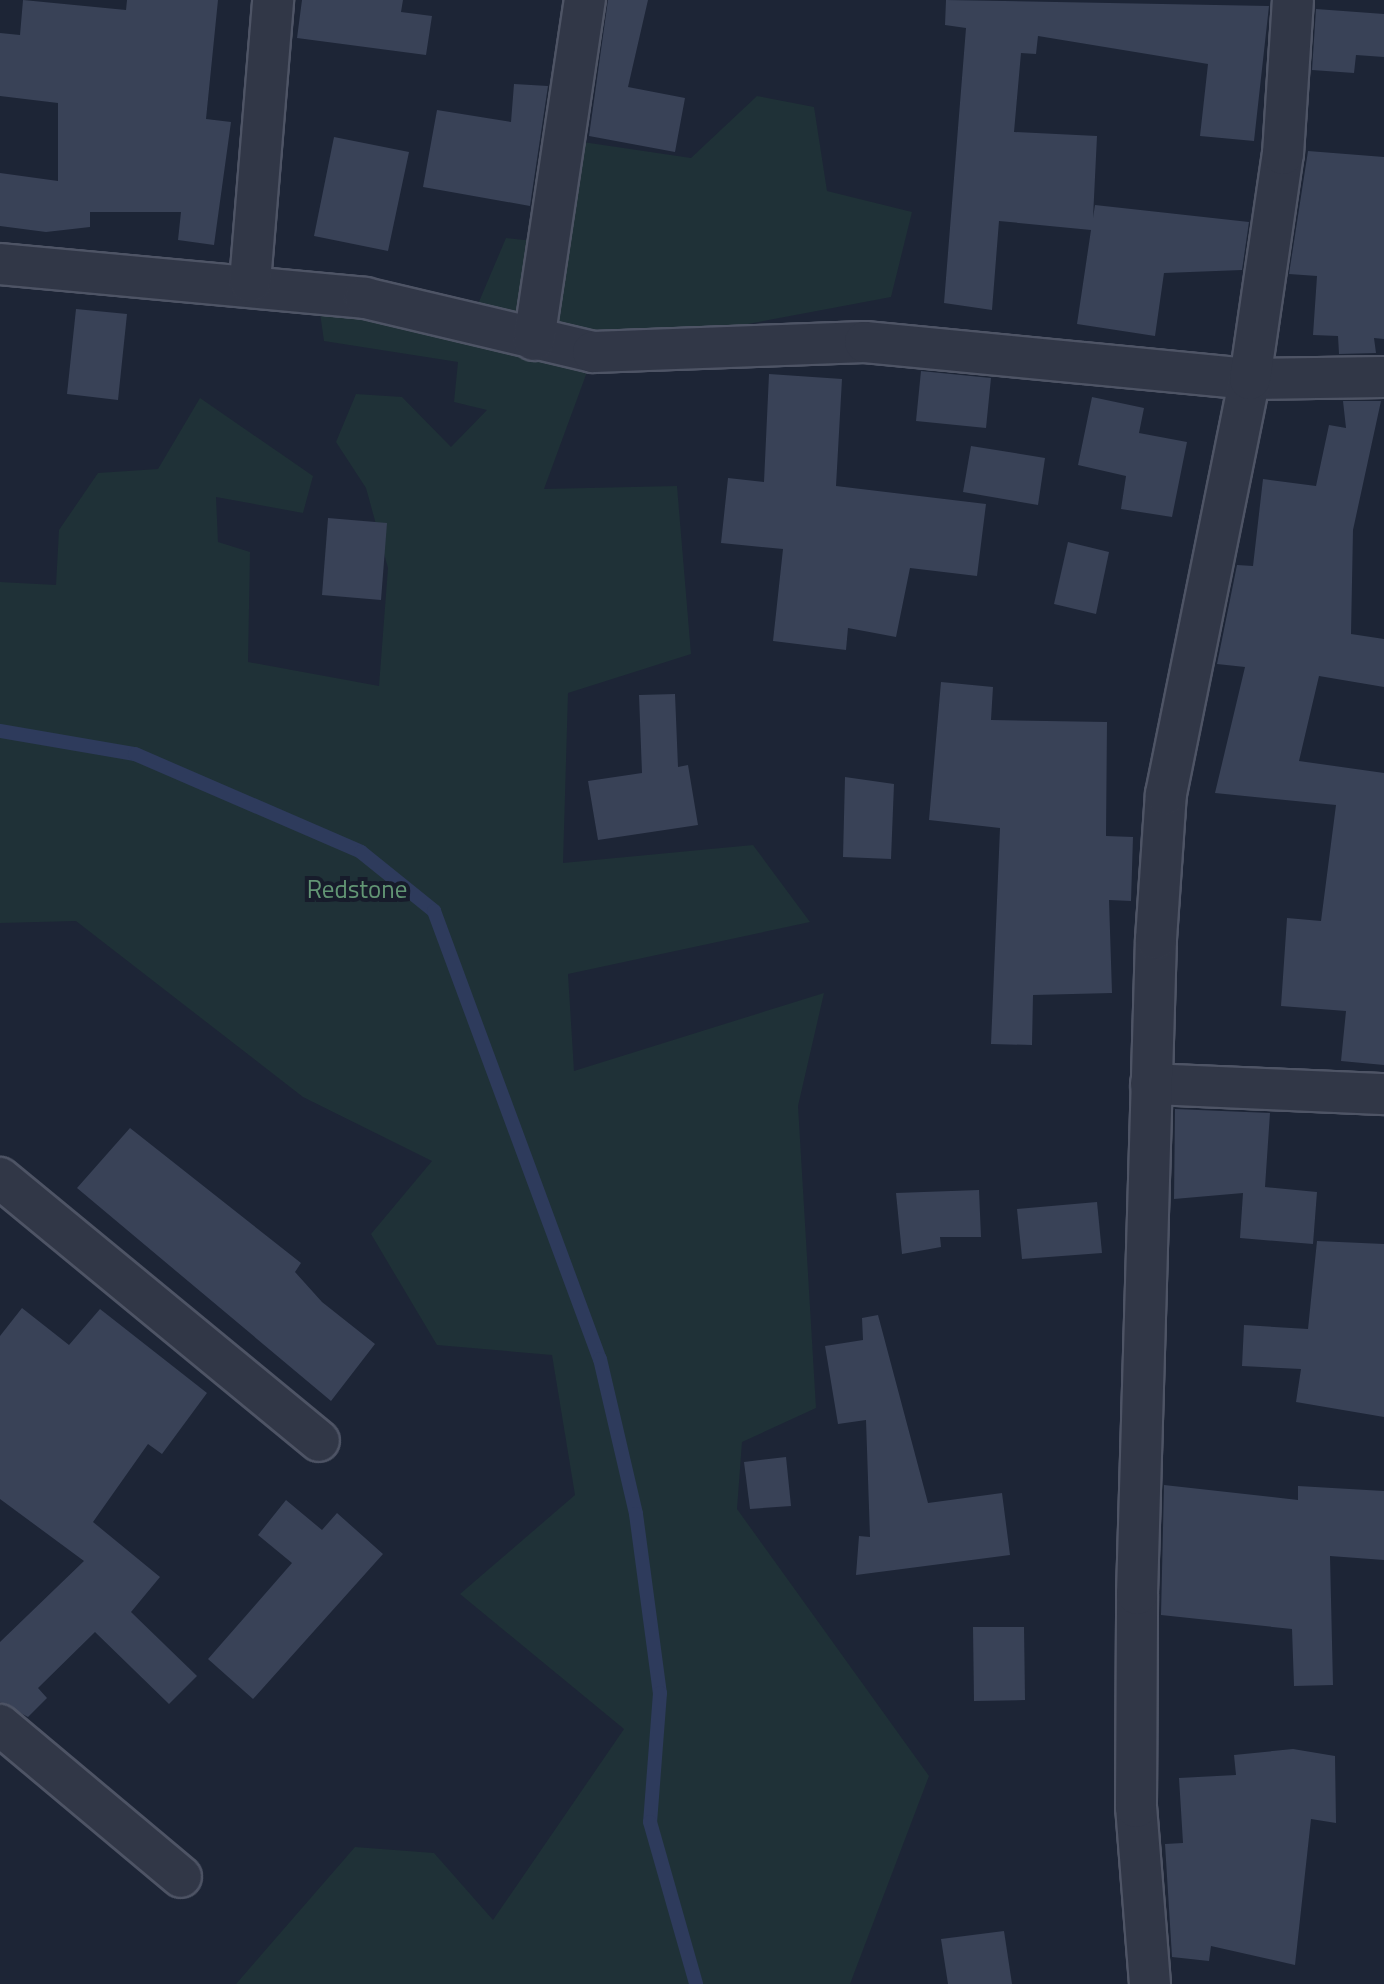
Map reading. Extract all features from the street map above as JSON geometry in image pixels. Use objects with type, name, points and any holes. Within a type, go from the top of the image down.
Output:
[{"type":"street","points":[[250,282],[273,0]]},
{"type":"street","points":[[534,340],[584,0]]},
{"type":"street","points":[[1150,1984],[1136,1729],[1151,1084],[1166,794],[1250,379],[1283,154],[1293,0]]},
{"type":"street","points":[[0,264],[250,282],[469,316],[534,340],[594,352],[958,346],[1250,379],[1384,378]]},
{"type":"street","points":[[1151,1084],[1384,1094]]},
{"type":"street","points":[[0,1178],[319,1441]]},
{"type":"street","points":[[0,1725],[180,1877]]},
{"type":"green space","name":"Redstone","points":[[757,96],[814,107],[827,191],[912,212],[891,297],[594,353],[544,489],[677,486],[691,654],[568,693],[563,863],[753,845],[810,922],[568,974],[574,1071],[824,993],[798,1106],[816,1408],[742,1442],[737,1509],[929,1776],[850,1984],[236,1984],[355,1847],[434,1853],[493,1920],[624,1729],[460,1594],[575,1495],[552,1355],[437,1345],[371,1234],[432,1161],[303,1097],[76,921],[0,923],[0,582],[56,585],[59,530],[98,473],[158,469],[200,398],[313,476],[303,513],[216,497],[218,542],[250,552],[248,662],[379,686],[388,568],[366,488],[336,442],[356,394],[402,397],[451,447],[487,410],[454,402],[458,362],[324,341],[318,299],[470,323],[506,238],[543,242],[576,141],[691,158]]},
{"type":"building","points":[[23,0],[126,10],[127,0],[218,0],[206,119],[231,122],[214,245],[178,240],[181,212],[90,212],[90,227],[46,232],[0,226],[0,173],[58,181],[58,103],[0,96],[0,33],[20,35]]},
{"type":"building","points":[[302,0],[403,0],[401,12],[432,16],[426,55],[297,38]]},
{"type":"building","points":[[608,0],[648,0],[628,87],[685,98],[675,152],[589,136]]},
{"type":"building","points":[[946,0],[1269,6],[1254,141],[1200,136],[1208,64],[1038,36],[1036,54],[1021,53],[1014,132],[1097,136],[1093,218],[1095,205],[1249,222],[1242,270],[1164,273],[1155,336],[1077,324],[1091,230],[999,221],[992,310],[944,303],[966,28],[945,25]]},
{"type":"building","points":[[1316,9],[1384,14],[1384,57],[1356,55],[1354,73],[1312,70]]},
{"type":"building","points":[[514,84],[548,86],[530,206],[423,187],[437,110],[511,122]]},
{"type":"building","points":[[334,137],[409,152],[388,251],[314,236]]},
{"type":"building","points":[[1308,151],[1384,157],[1384,339],[1374,338],[1376,353],[1339,354],[1338,336],[1313,335],[1317,276],[1289,274]]},
{"type":"building","points":[[76,309],[127,314],[118,400],[67,394]]},
{"type":"building","points":[[921,371],[991,378],[986,428],[916,421]]},
{"type":"building","points":[[769,374],[842,379],[836,486],[986,504],[977,576],[910,568],[896,637],[848,628],[846,650],[773,641],[783,549],[721,543],[728,478],[764,482]]},
{"type":"building","points":[[1092,397],[1144,408],[1139,433],[1187,442],[1172,517],[1121,509],[1126,476],[1078,465]]},
{"type":"building","points":[[1343,401],[1381,401],[1353,530],[1351,634],[1384,639],[1384,687],[1319,676],[1299,761],[1384,773],[1384,1065],[1341,1061],[1346,1011],[1281,1006],[1287,918],[1321,921],[1336,805],[1215,793],[1245,667],[1217,664],[1237,565],[1253,566],[1263,479],[1316,486],[1329,425],[1346,428]]},
{"type":"building","points":[[971,446],[1045,458],[1038,505],[963,492]]},
{"type":"building","points":[[328,518],[387,523],[381,600],[322,595]]},
{"type":"building","points":[[1068,542],[1109,552],[1096,614],[1054,604]]},
{"type":"building","points":[[941,682],[993,687],[991,720],[1107,722],[1106,836],[1133,837],[1131,901],[1109,900],[1112,993],[1033,995],[1032,1045],[991,1044],[1000,828],[929,820]]},
{"type":"building","points":[[675,694],[678,767],[688,765],[698,825],[598,840],[588,781],[642,773],[639,695]]},
{"type":"building","points":[[845,777],[894,784],[891,859],[843,857]]},
{"type":"building","points":[[1175,1109],[1270,1113],[1265,1187],[1317,1192],[1313,1244],[1240,1238],[1243,1193],[1174,1199]]},
{"type":"building","points":[[130,1128],[301,1263],[295,1272],[322,1302],[375,1344],[331,1401],[77,1188]]},
{"type":"building","points":[[979,1190],[981,1237],[940,1237],[941,1247],[902,1254],[896,1193]]},
{"type":"building","points":[[1097,1202],[1102,1253],[1022,1259],[1017,1209]]},
{"type":"building","points":[[1317,1241],[1384,1244],[1384,1417],[1296,1402],[1301,1369],[1242,1366],[1244,1325],[1308,1329]]},
{"type":"building","points":[[22,1308],[69,1345],[100,1309],[207,1393],[162,1454],[148,1444],[93,1522],[160,1577],[131,1612],[197,1676],[169,1704],[95,1632],[38,1688],[47,1698],[28,1717],[0,1702],[0,1642],[84,1561],[0,1499],[0,1336]]},
{"type":"building","points":[[878,1315],[928,1503],[1002,1493],[1010,1555],[856,1575],[859,1536],[870,1537],[866,1420],[838,1424],[825,1346],[863,1340],[862,1318]]},
{"type":"building","points":[[786,1457],[791,1506],[750,1509],[744,1462]]},
{"type":"building","points":[[1164,1485],[1298,1500],[1298,1486],[1384,1491],[1384,1560],[1330,1556],[1333,1685],[1294,1686],[1292,1629],[1161,1615]]},
{"type":"building","points":[[286,1500],[322,1530],[337,1513],[383,1554],[253,1699],[208,1659],[292,1563],[258,1535]]},
{"type":"building","points":[[973,1627],[1024,1627],[1025,1700],[974,1701]]},
{"type":"building","points":[[1293,1749],[1335,1756],[1336,1823],[1311,1819],[1295,1965],[1211,1946],[1209,1961],[1172,1957],[1165,1844],[1183,1843],[1179,1778],[1236,1775],[1234,1755]]},
{"type":"building","points":[[1004,1931],[1012,1984],[948,1984],[941,1939]]},
{"type":"waterway","points":[[0,731],[135,754],[361,852],[434,911],[600,1359],[636,1514],[660,1693],[650,1822],[696,1984]]}]
